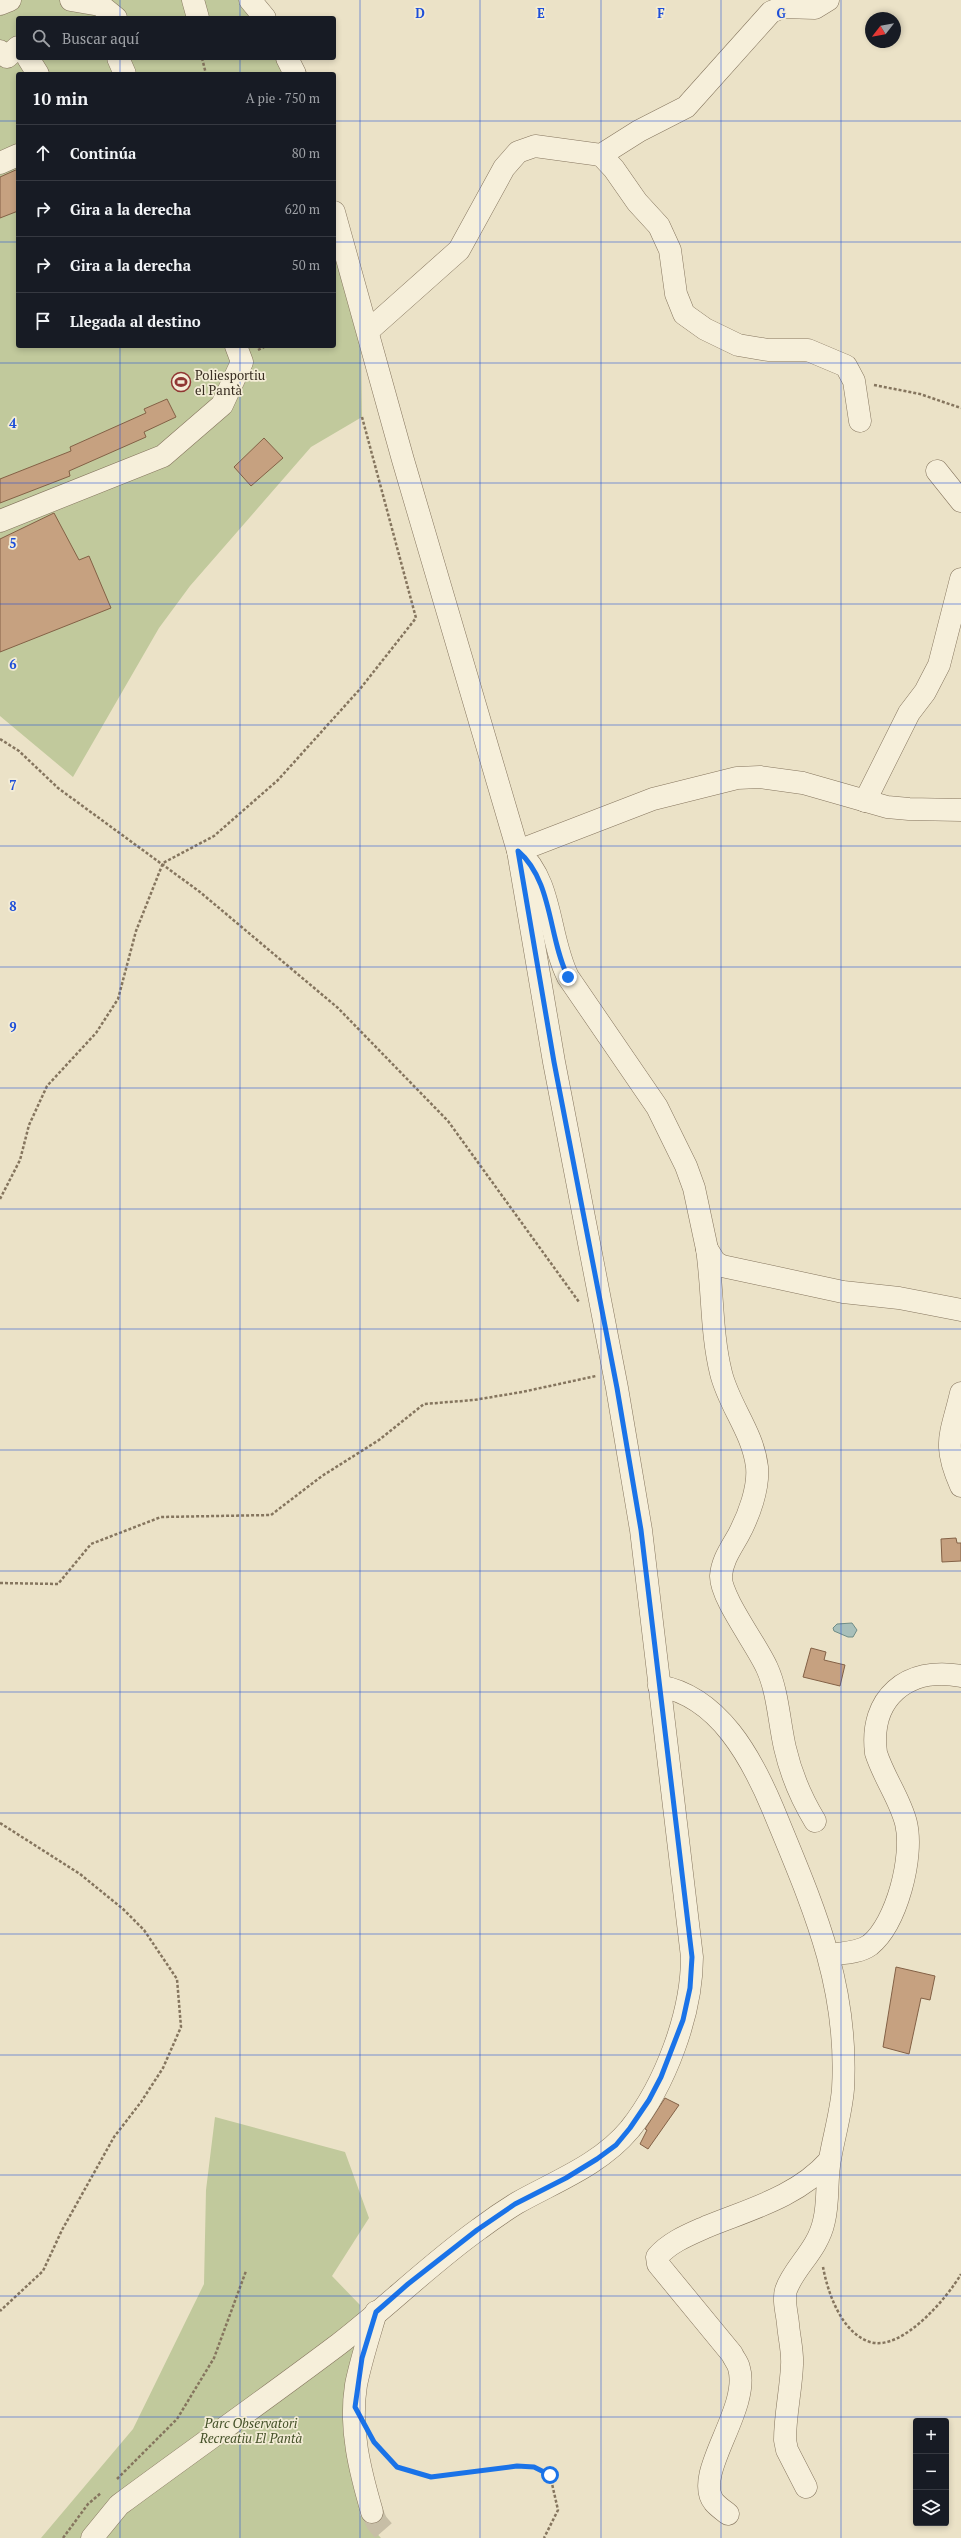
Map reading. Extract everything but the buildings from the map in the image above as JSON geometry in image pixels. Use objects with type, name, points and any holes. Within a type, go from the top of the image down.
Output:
[{"type":"street","points":[[0,4],[10,0]]},
{"type":"street","points":[[71,0],[100,5],[114,16]]},
{"type":"street","points":[[193,0],[197,16]]},
{"type":"street","points":[[250,0],[263,16]]},
{"type":"street","points":[[368,331],[458,250],[504,168],[518,152],[535,146],[602,155],[639,132],[686,107],[771,12],[783,7],[815,8],[828,0]]},
{"type":"street","points":[[0,51],[7,57],[16,49]]},
{"type":"street","points":[[29,60],[37,72]]},
{"type":"street","points":[[119,60],[124,72]]},
{"type":"street","points":[[288,60],[294,72]]},
{"type":"street","points":[[602,155],[614,169],[637,202],[659,226],[670,250],[676,294],[684,314],[690,320],[738,344],[768,350],[797,349],[820,353],[846,366],[854,381],[860,421]]},
{"type":"street","points":[[0,163],[16,156]]},
{"type":"street","points":[[92,2538],[119,2505],[340,2343],[376,2312],[484,2226],[515,2204],[566,2178],[616,2145],[649,2100],[661,2077],[687,2004],[692,1957],[641,1530],[614,1372],[554,1062],[518,851],[403,460],[336,219]]},
{"type":"street","points":[[0,521],[163,456],[222,405],[242,362],[237,348]]},
{"type":"street","points":[[937,471],[961,501]]},
{"type":"street","points":[[865,801],[909,713],[925,692],[939,665],[961,579]]},
{"type":"street","points":[[518,851],[653,799],[737,778],[760,777],[803,783],[823,787],[865,801],[909,810],[961,810]]},
{"type":"street","points":[[518,851],[531,862],[540,881],[558,954],[568,977],[657,1107],[677,1146],[694,1188],[712,1279],[716,1344],[722,1375],[753,1444],[757,1468],[754,1494],[740,1533],[722,1567],[721,1578],[728,1599],[758,1648],[768,1670],[792,1771],[804,1802],[815,1821]]},
{"type":"street","points":[[707,1249],[715,1262],[722,1266],[843,1292],[899,1298],[961,1310]]},
{"type":"street","points":[[961,1393],[949,1439],[949,1457],[961,1486]]},
{"type":"street","points":[[829,1955],[862,1949],[877,1939],[893,1911],[901,1889],[907,1854],[907,1824],[876,1754],[874,1741],[880,1710],[887,1698],[909,1682],[924,1677],[950,1674],[961,1676]]},
{"type":"street","points":[[659,1686],[678,1689],[695,1700],[713,1714],[745,1752],[766,1795],[806,1889],[829,1955],[840,2008],[844,2054],[843,2092],[829,2161],[824,2220],[818,2240],[786,2290],[785,2301],[792,2363],[785,2440],[787,2450],[806,2487]]},
{"type":"street","points":[[728,2514],[713,2501],[708,2484],[712,2465],[734,2418],[739,2389],[739,2368],[732,2354],[658,2264],[657,2257],[664,2249],[683,2238],[768,2203],[800,2187],[817,2174],[829,2161]]},
{"type":"street","points":[[372,2512],[361,2473],[354,2413],[362,2358],[376,2312]]},
{"type":"path","points":[[202,60],[206,72]]},
{"type":"path","points":[[854,381],[920,394],[961,408]]},
{"type":"path","points":[[0,1199],[20,1160],[29,1125],[48,1086],[96,1033],[118,999],[136,931],[163,863],[214,836],[278,780],[360,689],[416,618],[362,418]]},
{"type":"path","points":[[0,739],[19,750],[58,788],[163,863],[200,892],[338,1008],[448,1121],[580,1304]]},
{"type":"path","points":[[0,1583],[58,1584],[91,1544],[161,1517],[271,1516],[322,1476],[379,1440],[424,1404],[474,1400],[522,1392],[614,1372]]},
{"type":"path","points":[[0,1823],[80,1874],[124,1909],[144,1930],[177,1979],[181,2027],[163,2068],[141,2102],[114,2137],[62,2230],[43,2271],[0,2311]]},
{"type":"path","points":[[818,2240],[824,2271],[833,2300],[844,2320],[856,2334],[871,2342],[888,2341],[910,2331],[951,2290],[961,2274]]},
{"type":"path","points":[[116,2481],[132,2467],[177,2419],[184,2408],[214,2358],[246,2271]]},
{"type":"path","points":[[374,2442],[397,2467],[431,2477],[517,2466],[534,2467],[550,2475],[558,2510],[544,2538]]},
{"type":"path","points":[[62,2538],[88,2504],[104,2490]]},
{"type":"green space","name":"Poliesportiu el Pantà","points":[[0,0],[241,0],[254,16],[16,16],[16,60],[281,60],[287,72],[16,72],[16,348],[336,348],[336,250],[361,343],[362,417],[311,447],[190,586],[159,628],[73,777],[0,716]]},
{"type":"green space","name":"Parc Observatori Recreatiu El Pantà","points":[[215,2117],[345,2152],[369,2218],[332,2276],[360,2305],[356,2352],[360,2515],[381,2538],[41,2538],[133,2429],[204,2284],[206,2190]]},
{"type":"water","points":[[852,1623],[857,1630],[853,1637],[848,1637],[834,1631],[833,1628],[837,1624]]},
{"type":"tunnel","points":[[372,2512],[377,2523],[390,2538]]},
{"type":"place","name":"Poliesportiu el Pantà","points":[[181,382]]},
{"type":"route","points":[[550,2475],[534,2467],[517,2466],[431,2477],[412,2473],[397,2467],[385,2455],[364,2427],[355,2407],[356,2387],[362,2358],[376,2312],[408,2284],[477,2230],[515,2204],[566,2178],[597,2159],[616,2145],[630,2128],[649,2100],[661,2077],[683,2020],[690,1988],[692,1957],[641,1530],[617,1388],[554,1062],[518,851],[531,862],[540,881],[558,954],[568,977]]}]
